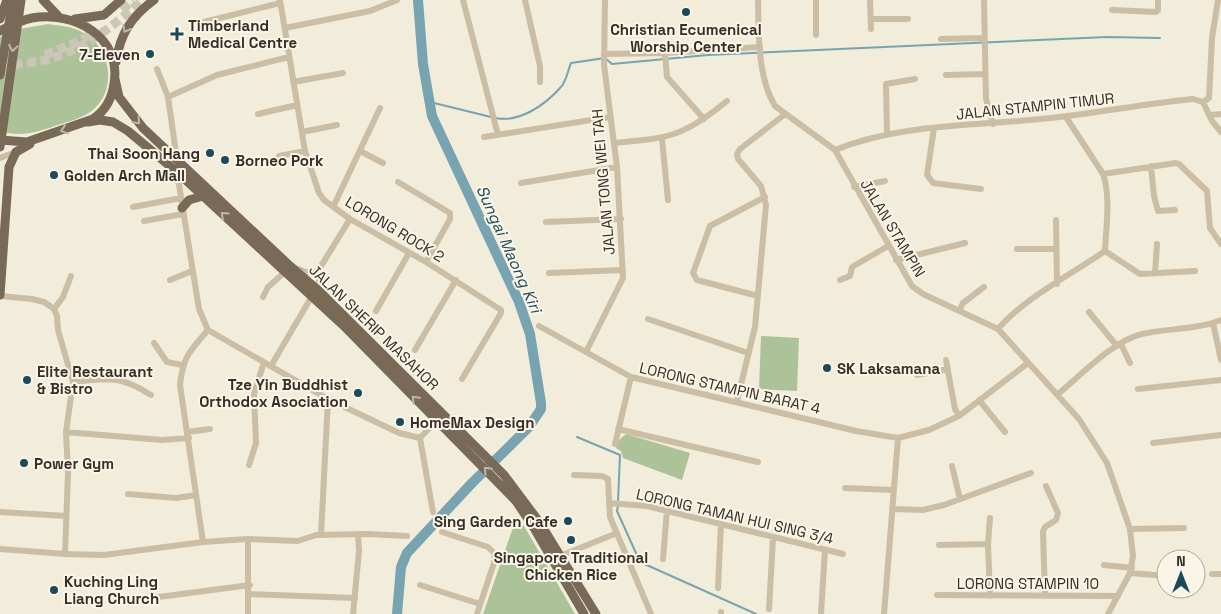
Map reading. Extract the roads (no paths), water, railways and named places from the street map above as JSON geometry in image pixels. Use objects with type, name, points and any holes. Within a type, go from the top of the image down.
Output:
[{"type":"main road","points":[[0,19],[5,0]]},
{"type":"main road","points":[[0,76],[13,0]]},
{"type":"main road","points":[[0,147],[21,0]]},
{"type":"main road","points":[[44,0],[62,18],[83,24],[102,39],[113,56],[115,67]]},
{"type":"main road","points":[[0,31],[32,18],[82,20],[104,15],[121,0]]},
{"type":"main road","points":[[0,140],[16,143],[39,139],[97,117],[106,106],[112,92],[118,48],[126,28],[154,0]]},
{"type":"main road","name":"JALAN SHERIP MASAHOR","points":[[115,79],[119,97],[128,111],[157,142],[288,269]]},
{"type":"main road","name":"JALAN SHERIP MASAHOR","points":[[88,122],[100,120],[113,122],[128,131],[288,269]]},
{"type":"main road","points":[[0,296],[7,177],[11,159],[16,152],[39,139]]},
{"type":"main road","points":[[182,207],[189,200],[203,196]]},
{"type":"main road","points":[[288,269],[316,294]]},
{"type":"main road","name":"JALAN SHERIP MASAHOR","points":[[316,294],[437,420],[478,454]]},
{"type":"main road","name":"JALAN SHERIP MASAHOR","points":[[316,294],[478,454],[530,509],[596,614]]},
{"type":"main road","name":"JALAN SHERIP MASAHOR","points":[[502,479],[534,528],[584,614]]},
{"type":"street","points":[[0,8],[5,0]]},
{"type":"street","points":[[285,28],[370,11],[397,0]]},
{"type":"street","points":[[463,0],[498,135]]},
{"type":"street","points":[[525,0],[540,66],[540,82]]},
{"type":"street","name":"JALAN TONG WEI TAH","points":[[586,352],[622,284],[623,270],[617,167],[604,59],[605,0]]},
{"type":"street","name":"JALAN STAMPIN","points":[[758,0],[761,63],[769,96],[784,115],[834,150],[908,281],[917,290],[998,329],[1058,394],[1090,434],[1107,463],[1130,529],[1133,556],[1131,571],[1108,614]]},
{"type":"street","points":[[816,0],[816,36]]},
{"type":"street","points":[[870,0],[872,30]]},
{"type":"street","points":[[984,0],[986,99],[992,124]]},
{"type":"street","points":[[1112,10],[1156,12],[1158,10],[1158,0]]},
{"type":"street","points":[[1218,0],[1209,98],[1204,102],[1221,132]]},
{"type":"street","points":[[204,22],[280,1]]},
{"type":"street","name":"LORONG ROCK 2","points":[[280,1],[305,150],[316,188],[324,200],[350,219],[456,280],[501,310],[462,379]]},
{"type":"street","points":[[871,19],[908,18]]},
{"type":"street","points":[[942,39],[984,42]]},
{"type":"street","points":[[604,59],[760,49]]},
{"type":"street","points":[[1212,52],[1221,50]]},
{"type":"street","points":[[665,55],[667,77],[704,119]]},
{"type":"street","points":[[168,97],[217,75],[289,57]]},
{"type":"street","points":[[156,69],[168,97],[176,142],[177,161]]},
{"type":"street","points":[[293,82],[342,74]]},
{"type":"street","points":[[946,75],[985,74]]},
{"type":"street","points":[[887,135],[886,84],[915,79]]},
{"type":"street","name":"JALAN STAMPIN TIMUR","points":[[834,150],[887,135],[934,128],[1066,117],[1188,100],[1204,102]]},
{"type":"street","points":[[614,143],[662,139],[683,132],[727,101]]},
{"type":"street","points":[[258,114],[297,104]]},
{"type":"street","points":[[333,207],[380,108]]},
{"type":"street","points":[[1210,115],[1221,114]]},
{"type":"street","points":[[737,401],[755,327],[766,205],[761,186],[738,159],[737,154],[740,149],[784,115]]},
{"type":"street","points":[[484,137],[610,117]]},
{"type":"street","points":[[1066,117],[1103,174],[1106,183],[1108,209],[1105,251]]},
{"type":"street","points":[[302,132],[337,125]]},
{"type":"street","points":[[934,128],[927,175],[929,180],[933,183],[980,189]]},
{"type":"street","points":[[662,139],[668,200]]},
{"type":"street","points":[[157,142],[166,145],[176,142]]},
{"type":"street","points":[[279,156],[305,150]]},
{"type":"street","points":[[360,151],[383,163]]},
{"type":"street","points":[[0,158],[16,152]]},
{"type":"street","points":[[1103,174],[1176,163],[1206,187],[1210,228],[1221,244]]},
{"type":"street","points":[[1151,166],[1155,204],[1158,210],[1175,210]]},
{"type":"street","points":[[521,183],[617,167]]},
{"type":"street","points":[[177,172],[199,309],[208,330],[328,399],[399,432],[420,438]]},
{"type":"street","points":[[854,187],[885,181]]},
{"type":"street","points":[[398,182],[450,213],[450,219],[426,262]]},
{"type":"street","points":[[758,296],[698,280],[693,273],[710,226],[765,197]]},
{"type":"street","points":[[133,207],[182,207]]},
{"type":"street","points":[[144,221],[182,207]]},
{"type":"street","points":[[271,366],[316,294],[318,271],[350,219]]},
{"type":"street","points":[[546,222],[621,219]]},
{"type":"street","points":[[1056,220],[1056,284]]},
{"type":"street","points":[[896,260],[965,243]]},
{"type":"street","points":[[1155,273],[1157,244]]},
{"type":"street","points":[[840,280],[850,276],[852,267],[888,246]]},
{"type":"street","points":[[1017,249],[1056,249]]},
{"type":"street","points":[[1105,251],[1140,274],[1196,271]]},
{"type":"street","points":[[998,329],[1005,321],[1040,294],[1105,251]]},
{"type":"street","points":[[376,311],[409,253]]},
{"type":"street","points":[[264,296],[268,287],[288,269],[306,272],[318,271]]},
{"type":"street","points":[[549,273],[623,270]]},
{"type":"street","points":[[170,280],[192,271]]},
{"type":"street","points":[[64,554],[68,473],[66,432],[73,382],[54,309],[63,296],[71,276]]},
{"type":"street","points":[[415,350],[456,280]]},
{"type":"street","points":[[959,311],[963,303],[984,287]]},
{"type":"street","points":[[0,296],[32,299],[54,309]]},
{"type":"street","points":[[1089,312],[1119,345],[1130,363]]},
{"type":"street","points":[[648,319],[748,353]]},
{"type":"street","points":[[1058,394],[1119,345],[1140,334],[1213,323],[1221,320]]},
{"type":"street","points":[[1213,323],[1221,360]]},
{"type":"street","name":"LORONG STAMPIN BARAT 4","points":[[539,326],[630,377],[737,401],[856,431],[898,438]]},
{"type":"street","points":[[203,542],[188,435],[180,401],[182,365],[187,354],[208,330]]},
{"type":"street","points":[[154,343],[167,362],[182,365]]},
{"type":"street","points":[[946,360],[955,410],[959,416]]},
{"type":"street","points":[[249,465],[256,443],[254,394],[264,362]]},
{"type":"street","points":[[884,614],[898,438],[929,430],[959,416],[1028,362]]},
{"type":"street","points":[[917,375],[948,369]]},
{"type":"street","points":[[73,382],[108,377],[134,384],[151,395]]},
{"type":"street","points":[[615,444],[630,377]]},
{"type":"street","points":[[1138,389],[1221,380]]},
{"type":"street","points":[[321,535],[328,399]]},
{"type":"street","points":[[979,400],[1005,432]]},
{"type":"street","points":[[420,438],[437,420]]},
{"type":"street","points":[[66,432],[162,440],[210,429]]},
{"type":"street","points":[[618,429],[758,462]]},
{"type":"street","points":[[1154,443],[1221,435]]},
{"type":"street","points":[[420,438],[433,512]]},
{"type":"street","points":[[952,466],[960,499]]},
{"type":"street","points":[[892,509],[924,510],[1031,474]]},
{"type":"street","points":[[574,475],[606,477],[610,485],[610,517],[651,614]]},
{"type":"street","points":[[1045,596],[1043,531],[1045,527],[1056,520],[1058,513],[1046,486]]},
{"type":"street","points":[[846,488],[894,490]]},
{"type":"street","points":[[128,494],[176,498],[196,495]]},
{"type":"street","name":"LORONG TAMAN HUI SING 3/4","points":[[611,503],[667,510],[843,554]]},
{"type":"street","points":[[663,559],[667,510]]},
{"type":"street","points":[[0,512],[66,516]]},
{"type":"street","points":[[990,518],[988,544],[990,596]]},
{"type":"street","points":[[718,588],[721,524]]},
{"type":"street","points":[[1130,529],[1184,528]]},
{"type":"street","points":[[442,532],[488,547],[494,553],[495,560],[477,614]]},
{"type":"street","points":[[560,556],[617,533]]},
{"type":"street","points":[[353,614],[358,534]]},
{"type":"street","points":[[2,550],[104,555],[203,542],[248,539],[298,541],[321,535],[407,536]]},
{"type":"street","points":[[769,610],[773,538]]},
{"type":"street","points":[[248,539],[250,585],[248,614]]},
{"type":"street","points":[[939,545],[988,544]]},
{"type":"street","points":[[821,614],[824,550]]},
{"type":"street","points":[[1104,565],[1156,575]]},
{"type":"street","points":[[1212,574],[1221,574]]},
{"type":"street","points":[[136,600],[250,585]]},
{"type":"street","points":[[420,585],[480,604]]},
{"type":"street","points":[[249,594],[355,598]]},
{"type":"street","name":"LORONG STAMPIN 10","points":[[937,595],[1118,596]]},
{"type":"waterway","name":"Sungai Maong Kiri","points":[[397,614],[401,567],[407,553],[472,483],[529,427],[541,409],[530,334],[519,302],[432,116],[423,64],[418,0]]},
{"type":"waterway","points":[[496,118],[514,118],[531,111],[547,101],[562,86],[571,63],[605,58],[612,64],[708,55],[1107,37],[1160,38]]},
{"type":"waterway","points":[[430,102],[491,117]]},
{"type":"waterway","points":[[577,437],[620,455],[618,501]]},
{"type":"waterway","points":[[618,506],[617,511],[640,562],[756,614]]},
{"type":"tunnel","points":[[122,10],[133,0]]},
{"type":"tunnel","points":[[0,65],[23,64],[43,60],[78,48],[110,27],[143,0]]},
{"type":"tunnel","points":[[45,55],[78,42],[90,35]]},
{"type":"place","name":"Christian Ecumenical Worship Center","points":[[686,12]]},
{"type":"place","name":"Timberland Medical Centre","points":[[177,34]]},
{"type":"place","name":"7-Eleven","points":[[150,54]]},
{"type":"place","name":"Thai Soon Hang","points":[[210,153]]},
{"type":"place","name":"Borneo Pork","points":[[225,160]]},
{"type":"place","name":"Golden Arch Mall","points":[[54,175]]},
{"type":"place","name":"SK Laksamana","points":[[827,368]]},
{"type":"place","name":"Elite Restaurant & Bistro","points":[[27,380]]},
{"type":"place","name":"Tze Yin Buddhist Orthodox Asociation","points":[[358,393]]},
{"type":"place","name":"HomeMax Design","points":[[400,422]]},
{"type":"place","name":"Power Gym","points":[[24,463]]},
{"type":"place","name":"Sing Garden Cafe","points":[[568,521]]},
{"type":"place","name":"Singapore Traditional Chicken Rice","points":[[571,540]]},
{"type":"place","name":"Kuching Ling Liang Church","points":[[54,590]]}]
